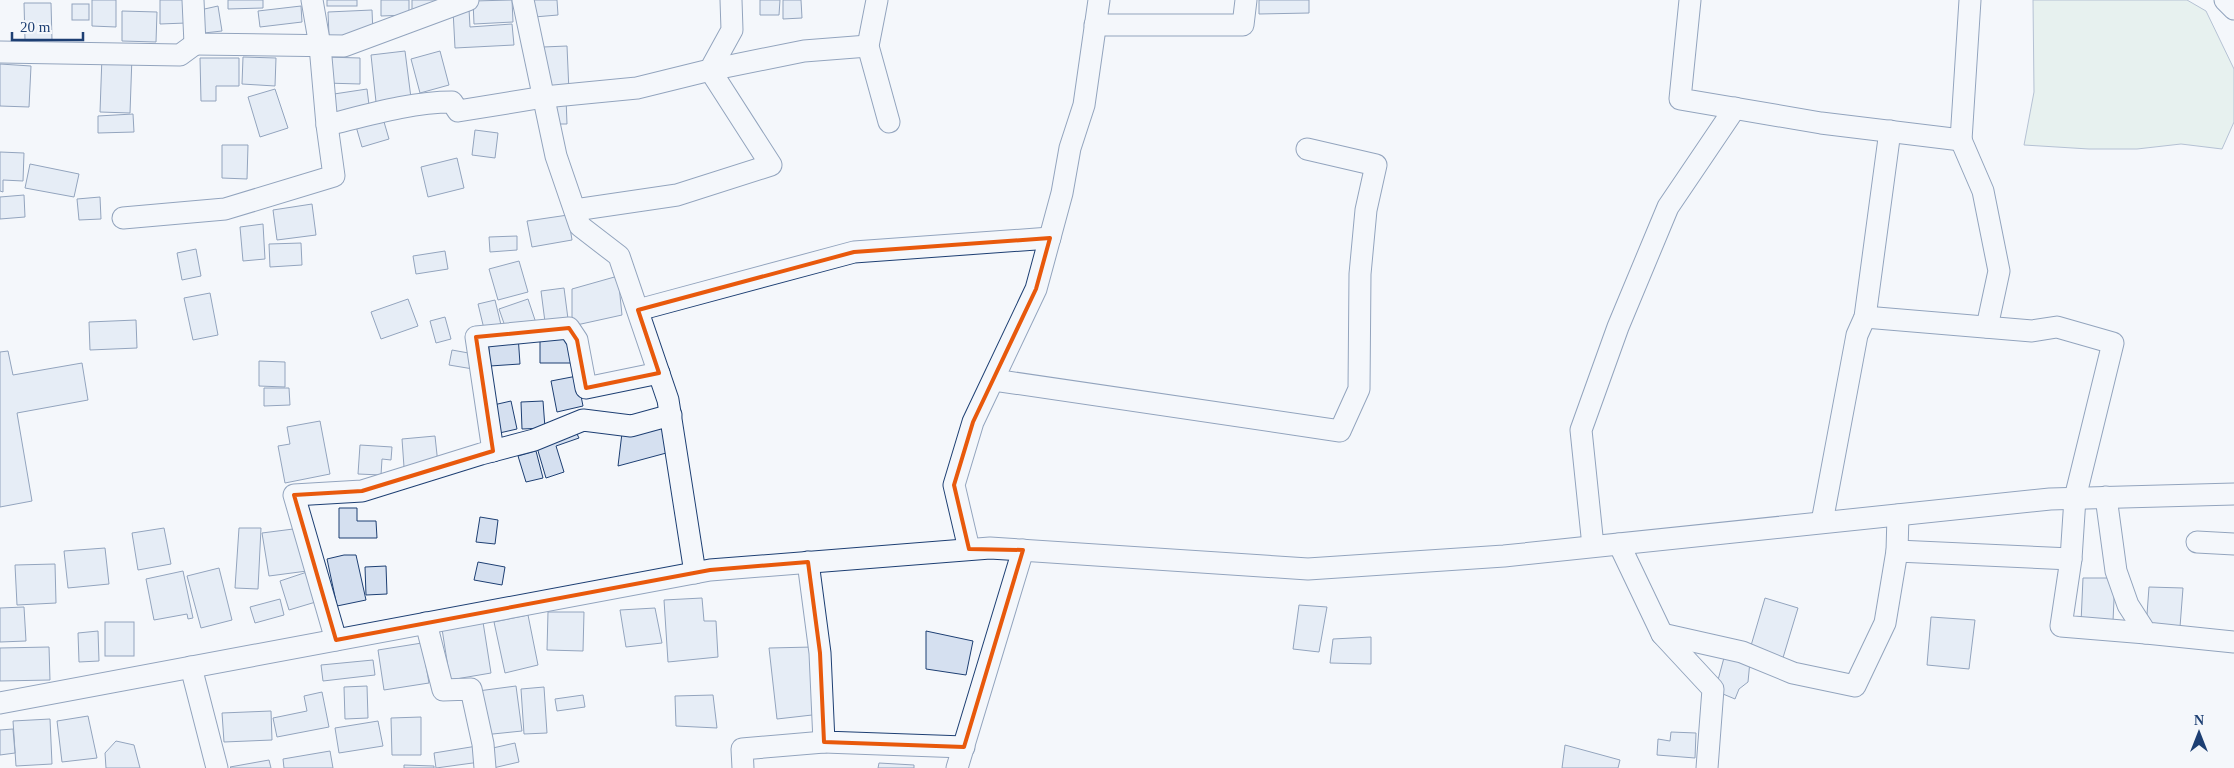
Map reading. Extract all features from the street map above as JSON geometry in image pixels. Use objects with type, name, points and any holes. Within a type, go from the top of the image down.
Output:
[{"type":"street","points":[[193,0],[195,44]]},
{"type":"street","points":[[124,218],[225,209],[334,176],[320,46],[312,0]]},
{"type":"street","points":[[0,52],[180,55],[195,44],[344,46],[468,0]]},
{"type":"street","points":[[523,0],[556,156],[580,226],[619,256],[659,373],[671,416],[695,573]]},
{"type":"street","points":[[710,70],[732,30],[731,0]]},
{"type":"street","points":[[876,0],[868,46],[889,122]]},
{"type":"street","points":[[969,550],[954,485],[973,422],[1036,289],[1050,238],[1070,148],[1084,105],[1099,0]]},
{"type":"street","points":[[1095,25],[1243,25],[1246,0]]},
{"type":"street","points":[[1690,0],[1680,99],[1820,123],[1961,140]]},
{"type":"street","points":[[1970,0],[1961,140],[1983,191],[1999,270],[1987,327]]},
{"type":"street","points":[[2226,0],[2234,9]]},
{"type":"street","points":[[327,125],[388,111],[440,102],[452,102],[458,111],[544,97],[637,88],[710,70],[804,51],[868,46]]},
{"type":"street","points":[[575,210],[677,195],[771,165],[710,70]]},
{"type":"street","points":[[1593,546],[1581,430],[1618,327],[1668,207],[1734,108]]},
{"type":"street","points":[[1822,522],[1857,335],[1866,317],[1890,131]]},
{"type":"street","points":[[994,380],[1340,432],[1359,389],[1360,274],[1366,210],[1376,165],[1307,149]]},
{"type":"street","points":[[638,310],[854,252],[1050,238]]},
{"type":"street","points":[[1866,317],[2032,331],[2057,327],[2113,343],[2075,498],[2071,559],[2062,626],[2234,642]]},
{"type":"street","points":[[493,451],[476,336],[569,328],[578,340],[586,388],[659,373]]},
{"type":"street","points":[[336,640],[294,495],[362,491],[534,440],[583,420],[630,426],[671,416]]},
{"type":"street","points":[[0,703],[695,573],[808,562],[990,548],[1308,569],[1504,556],[1822,522],[2075,498],[2234,494]]},
{"type":"street","points":[[2106,497],[2116,571],[2128,605],[2146,633]]},
{"type":"street","points":[[1662,634],[1742,652],[1793,672],[1855,686],[1885,623],[1897,551],[1898,515]]},
{"type":"street","points":[[2197,542],[2234,544]]},
{"type":"street","points":[[1619,544],[1662,634],[1713,689],[1707,768]]},
{"type":"street","points":[[958,768],[1023,550]]},
{"type":"street","points":[[1897,551],[2071,559]]},
{"type":"street","points":[[808,562],[820,653],[824,742]]},
{"type":"street","points":[[426,623],[443,690],[471,689],[483,744],[485,768]]},
{"type":"street","points":[[190,668],[217,768]]},
{"type":"street","points":[[743,768],[742,749],[824,742],[964,747]]},
{"type":"highlighted area","points":[[1050,238],[1036,289],[973,422],[954,485],[969,549],[1023,550],[964,747],[824,742],[820,653],[808,562],[710,570],[336,640],[294,495],[362,491],[493,451],[476,337],[569,328],[577,340],[586,388],[659,373],[638,310],[854,252]]},
{"type":"shaded area","points":[[2033,0],[2187,0],[2206,11],[2234,69],[2234,122],[2222,149],[2181,144],[2137,149],[2089,149],[2024,145],[2034,92]]},
{"type":"building","points":[[92,0],[116,0],[116,27],[92,26]]},
{"type":"building","points":[[160,0],[185,0],[186,23],[160,24]]},
{"type":"building","points":[[228,0],[263,0],[263,8],[228,9]]},
{"type":"building","points":[[327,0],[357,0],[357,6],[327,6]]},
{"type":"building","points":[[381,0],[409,0],[409,15],[381,16]]},
{"type":"building","points":[[412,0],[444,0],[412,10]]},
{"type":"building","points":[[512,0],[513,22],[474,24],[473,1]]},
{"type":"building","points":[[533,0],[557,0],[558,15],[534,17]]},
{"type":"building","points":[[760,0],[780,0],[779,15],[760,15]]},
{"type":"building","points":[[783,0],[801,0],[802,18],[783,19]]},
{"type":"building","points":[[1259,0],[1309,0],[1309,13],[1259,14]]},
{"type":"building","points":[[24,3],[51,3],[52,40],[25,40]]},
{"type":"building","points":[[72,4],[89,4],[89,20],[72,20]]},
{"type":"building","points":[[218,6],[222,31],[204,33],[200,10]]},
{"type":"building","points":[[301,6],[302,22],[260,27],[258,11]]},
{"type":"building","points":[[469,9],[470,27],[512,24],[514,45],[455,48],[453,10]]},
{"type":"building","points":[[372,10],[373,34],[329,36],[328,12]]},
{"type":"building","points":[[122,11],[157,12],[156,42],[122,41]]},
{"type":"building","points":[[567,46],[569,92],[545,93],[543,47]]},
{"type":"building","points":[[405,51],[411,98],[376,102],[371,55]]},
{"type":"building","points":[[440,51],[449,85],[420,93],[411,59]]},
{"type":"building","points":[[102,56],[132,56],[130,113],[100,112]]},
{"type":"building","points":[[243,57],[276,58],[275,86],[242,84]]},
{"type":"building","points":[[325,57],[360,58],[360,84],[325,83]]},
{"type":"building","points":[[200,58],[239,58],[239,86],[216,86],[216,101],[201,101]]},
{"type":"building","points":[[0,64],[31,66],[29,107],[0,106]]},
{"type":"building","points":[[275,89],[288,128],[260,137],[248,97]]},
{"type":"building","points":[[367,89],[370,113],[337,117],[334,94]]},
{"type":"building","points":[[551,98],[566,98],[567,124],[552,124]]},
{"type":"building","points":[[133,114],[134,132],[98,133],[98,116]]},
{"type":"building","points":[[382,115],[389,139],[362,147],[355,123]]},
{"type":"building","points":[[475,130],[498,133],[495,158],[472,155]]},
{"type":"building","points":[[222,145],[248,145],[247,179],[222,178]]},
{"type":"building","points":[[0,152],[24,153],[23,181],[3,180],[3,192],[0,191]]},
{"type":"building","points":[[457,158],[464,188],[428,197],[421,167]]},
{"type":"building","points":[[30,164],[79,174],[74,197],[25,188]]},
{"type":"building","points":[[24,195],[25,217],[0,219],[0,197]]},
{"type":"building","points":[[100,197],[101,219],[79,220],[77,199]]},
{"type":"building","points":[[312,204],[316,235],[277,240],[273,210]]},
{"type":"building","points":[[568,215],[572,240],[532,247],[527,221]]},
{"type":"building","points":[[263,224],[265,259],[243,261],[240,227]]},
{"type":"building","points":[[517,236],[517,250],[490,252],[489,237]]},
{"type":"building","points":[[301,243],[302,265],[270,267],[269,244]]},
{"type":"building","points":[[196,249],[201,276],[182,280],[177,253]]},
{"type":"building","points":[[445,251],[448,269],[416,274],[413,256]]},
{"type":"building","points":[[519,261],[528,292],[498,300],[489,269]]},
{"type":"building","points":[[618,276],[622,315],[572,326],[572,289]]},
{"type":"building","points":[[564,288],[568,319],[545,322],[541,291]]},
{"type":"building","points":[[210,293],[218,335],[193,340],[184,298]]},
{"type":"building","points":[[408,299],[418,326],[381,339],[371,312]]},
{"type":"building","points":[[528,299],[536,323],[507,332],[499,309]]},
{"type":"building","points":[[495,300],[502,329],[485,333],[478,304]]},
{"type":"building","points":[[445,317],[451,339],[436,343],[430,321]]},
{"type":"building","points":[[136,320],[137,348],[90,350],[89,322]]},
{"type":"building","points":[[518,335],[520,364],[490,366],[488,337]]},
{"type":"building","points":[[573,338],[573,363],[540,363],[540,339]]},
{"type":"building","points":[[452,350],[474,354],[473,369],[449,365]]},
{"type":"building","points":[[8,351],[13,375],[82,363],[88,400],[17,413],[32,501],[0,507],[0,352]]},
{"type":"building","points":[[259,361],[285,362],[285,387],[259,386]]},
{"type":"building","points":[[577,376],[583,406],[557,412],[551,381]]},
{"type":"building","points":[[264,388],[289,388],[290,405],[264,406]]},
{"type":"building","points":[[511,401],[517,429],[495,434],[489,406]]},
{"type":"building","points":[[543,401],[545,428],[522,429],[521,402]]},
{"type":"building","points":[[320,421],[330,474],[285,483],[278,446],[290,444],[287,427]]},
{"type":"building","points":[[660,423],[670,452],[618,466],[622,433]]},
{"type":"building","points":[[576,432],[579,438],[556,446],[564,472],[546,478],[536,444]]},
{"type":"building","points":[[435,436],[438,464],[404,467],[402,439]]},
{"type":"building","points":[[360,445],[392,447],[391,460],[382,459],[381,475],[358,474]]},
{"type":"building","points":[[536,451],[543,478],[526,482],[518,456]]},
{"type":"building","points":[[339,508],[357,508],[357,521],[376,521],[377,538],[339,538]]},
{"type":"building","points":[[480,517],[498,520],[495,544],[476,542]]},
{"type":"building","points":[[164,528],[171,564],[138,570],[132,533]]},
{"type":"building","points":[[239,528],[261,528],[258,589],[235,588]]},
{"type":"building","points":[[301,528],[307,571],[269,576],[262,533]]},
{"type":"building","points":[[105,548],[109,584],[68,588],[64,551]]},
{"type":"building","points":[[344,555],[356,555],[366,600],[337,606],[327,559]]},
{"type":"building","points":[[478,562],[505,567],[502,585],[474,580]]},
{"type":"building","points":[[55,564],[56,603],[17,605],[15,565]]},
{"type":"building","points":[[386,566],[387,594],[366,595],[365,567]]},
{"type":"building","points":[[219,568],[232,620],[201,628],[187,576]]},
{"type":"building","points":[[183,571],[193,618],[188,619],[187,614],[154,620],[146,579]]},
{"type":"building","points":[[310,571],[319,601],[289,610],[280,581]]},
{"type":"building","points":[[2083,578],[2115,578],[2113,621],[2081,623]]},
{"type":"building","points":[[2149,587],[2183,588],[2180,627],[2146,628]]},
{"type":"building","points":[[702,598],[704,621],[716,621],[718,657],[668,662],[664,600]]},
{"type":"building","points":[[1765,598],[1798,608],[1782,661],[1750,649]]},
{"type":"building","points":[[280,599],[284,615],[255,623],[250,607]]},
{"type":"building","points":[[1299,605],[1327,607],[1319,652],[1293,649]]},
{"type":"building","points":[[24,607],[26,641],[0,642],[0,608]]},
{"type":"building","points":[[655,608],[662,643],[626,647],[620,610]]},
{"type":"building","points":[[548,612],[584,612],[583,651],[547,650]]},
{"type":"building","points":[[528,615],[538,665],[505,673],[494,622]]},
{"type":"building","points":[[1931,617],[1975,620],[1969,669],[1927,665]]},
{"type":"building","points":[[105,622],[134,622],[134,656],[105,656]]},
{"type":"building","points":[[483,622],[491,673],[450,680],[442,629]]},
{"type":"building","points":[[98,631],[99,661],[79,662],[78,633]]},
{"type":"building","points":[[926,631],[973,641],[966,675],[926,669]]},
{"type":"building","points":[[1371,637],[1371,664],[1330,663],[1333,639]]},
{"type":"building","points":[[422,643],[429,683],[384,690],[378,650]]},
{"type":"building","points":[[49,647],[50,680],[0,681],[0,648]]},
{"type":"building","points":[[813,647],[821,714],[777,719],[769,648]]},
{"type":"building","points":[[1725,654],[1750,661],[1748,682],[1739,689],[1735,699],[1723,694],[1718,680]]},
{"type":"building","points":[[373,660],[375,675],[323,681],[321,665]]},
{"type":"building","points":[[367,686],[368,718],[345,719],[344,687]]},
{"type":"building","points":[[516,686],[522,731],[483,735],[478,691]]},
{"type":"building","points":[[544,687],[547,733],[524,734],[521,689]]},
{"type":"building","points":[[322,692],[329,727],[277,737],[273,718],[307,711],[304,696]]},
{"type":"building","points":[[583,695],[585,707],[557,711],[555,699]]},
{"type":"building","points":[[713,695],[717,728],[676,726],[675,696]]},
{"type":"building","points":[[271,711],[272,740],[224,742],[222,713]]},
{"type":"building","points":[[88,716],[97,758],[62,762],[57,721]]},
{"type":"building","points":[[421,717],[421,755],[392,755],[391,718]]},
{"type":"building","points":[[50,719],[52,764],[16,766],[13,721]]},
{"type":"building","points":[[378,721],[383,746],[339,753],[335,728]]},
{"type":"building","points":[[13,729],[15,753],[0,755],[0,730]]},
{"type":"building","points":[[1671,732],[1696,733],[1695,758],[1657,755],[1658,739],[1670,741]]},
{"type":"building","points":[[116,741],[134,745],[140,768],[106,768],[105,753]]},
{"type":"building","points":[[515,743],[519,762],[493,768],[484,750]]},
{"type":"building","points":[[1565,745],[1620,760],[1618,768],[1562,768]]},
{"type":"building","points":[[477,746],[480,762],[436,768],[434,753]]},
{"type":"building","points":[[330,751],[333,768],[284,768],[283,759]]},
{"type":"building","points":[[269,760],[271,768],[230,767]]},
{"type":"building","points":[[879,763],[914,765],[914,768],[878,768]]},
{"type":"building","points":[[404,765],[434,766],[434,768],[404,768]]}]
